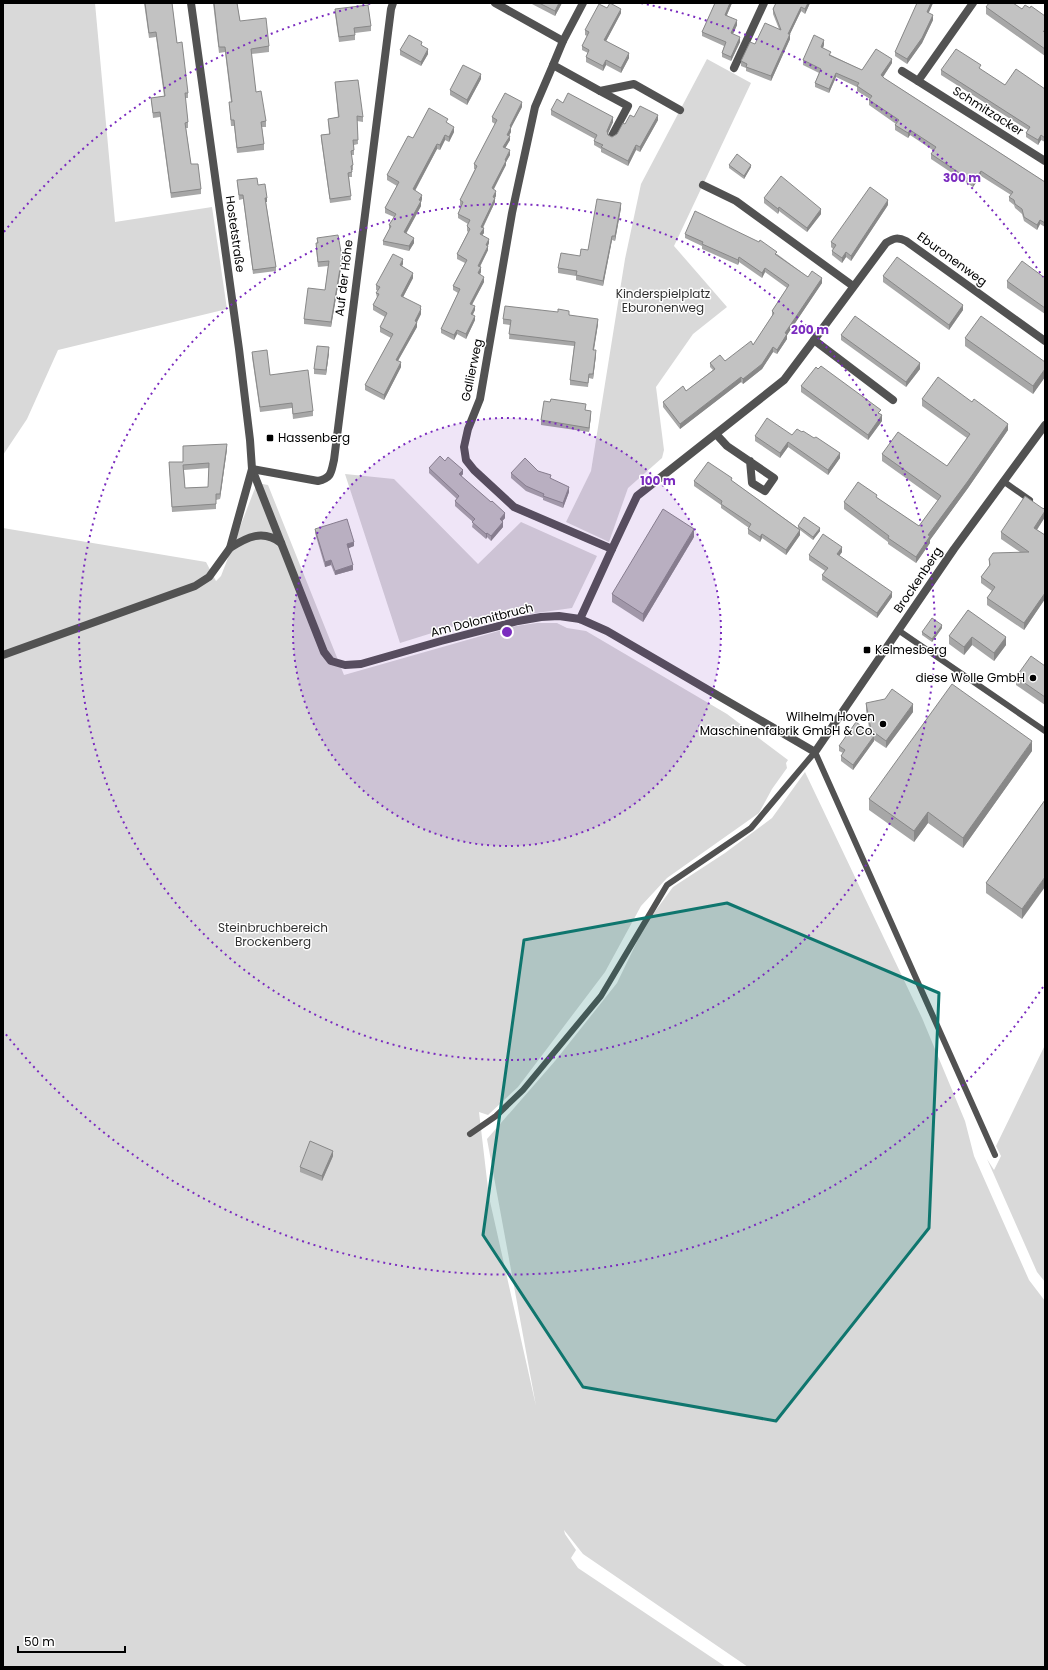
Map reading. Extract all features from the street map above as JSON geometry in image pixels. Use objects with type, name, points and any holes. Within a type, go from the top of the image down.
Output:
[{"type":"street","name":"Hostetstraße","points":[[191,3],[239,350],[252,469],[306,602]]},
{"type":"street","name":"Auf der Höhe","points":[[252,469],[318,481],[325,479],[331,474],[393,3]]},
{"type":"street","points":[[495,3],[563,41]]},
{"type":"street","name":"Gallierweg","points":[[583,3],[563,41],[535,107],[512,213],[480,399],[468,429],[464,447],[466,460],[474,470],[514,507],[612,549]]},
{"type":"street","points":[[734,68],[764,3]]},
{"type":"street","points":[[918,81],[973,3]]},
{"type":"street","points":[[553,65],[628,106],[612,136]]},
{"type":"street","name":"Schmitzacker","points":[[902,71],[1045,161]]},
{"type":"street","points":[[600,91],[634,84],[680,110]]},
{"type":"street","points":[[703,185],[736,201],[853,286]]},
{"type":"street","name":"Eburonenweg","points":[[612,549],[637,496],[784,380],[886,243],[893,238],[900,238],[906,241],[1045,341]]},
{"type":"street","points":[[814,340],[893,400]]},
{"type":"street","name":"Brockenberg","points":[[814,752],[954,549],[1045,425]]},
{"type":"street","points":[[716,434],[727,446],[750,461]]},
{"type":"street","name":"Hostetstraße","points":[[230,548],[252,469]]},
{"type":"street","points":[[3,655],[195,586],[209,578],[230,548],[244,538],[266,535],[274,537],[282,543]]},
{"type":"street","points":[[580,619],[612,549]]},
{"type":"street","name":"Am Dolomitbruch","points":[[306,602],[324,652],[331,661],[345,666],[361,664],[518,621],[559,616],[580,619],[607,631],[814,752]]},
{"type":"lane","points":[[1003,481],[1035,504]]},
{"type":"lane","points":[[898,630],[1045,731]]},
{"type":"lane","points":[[470,1134],[496,1116],[523,1090],[601,996],[667,885],[751,828],[814,752],[995,1156]]},
{"type":"highlighted area","points":[[727,903],[939,993],[929,1228],[776,1421],[583,1387],[483,1235],[524,940]]},
{"type":"green space","points":[[3,3],[95,3],[115,222],[212,207],[227,309],[58,350],[27,419],[3,455]]},
{"type":"green space","name":"Kinderspielplatz Eburonenweg","points":[[707,59],[751,83],[674,246],[727,307],[693,334],[656,387],[664,450],[662,458],[628,488],[609,542],[566,522],[591,471],[625,259],[641,184]]},
{"type":"green space","points":[[345,474],[394,479],[478,564],[521,522],[597,556],[572,608],[464,623],[400,643]]},
{"type":"green space","name":"Steinbruchbereich Brockenberg","points":[[257,483],[268,485],[344,675],[516,626],[537,623],[557,623],[567,628],[586,631],[727,714],[788,760],[786,763],[787,768],[772,789],[759,813],[667,878],[641,906],[605,972],[518,1087],[488,1115],[479,1112],[489,1197],[536,1406],[487,1139],[555,1061],[617,983],[645,925],[673,887],[725,853],[772,818],[805,772],[922,1018],[965,1121],[974,1156],[1029,1280],[1045,1301],[1045,1667],[748,1667],[583,1554],[564,1530],[565,1534],[576,1550],[571,1558],[578,1568],[726,1667],[3,1667],[3,528],[206,562],[216,581],[221,576]]},
{"type":"green space","points":[[1045,1045],[1045,1282],[1037,1272],[987,1159],[994,1170],[1001,1156],[996,1146]]},
{"type":"building","points":[[145,3],[172,3],[177,43],[182,42],[188,93],[185,93],[188,122],[185,123],[191,164],[198,164],[201,189],[171,193],[160,112],[153,113],[151,98],[165,96],[156,32],[149,33]]},
{"type":"building","points":[[214,3],[237,3],[240,21],[266,18],[269,46],[251,49],[256,92],[261,91],[266,121],[261,122],[264,144],[237,148],[234,120],[231,120],[229,102],[232,102],[225,47],[219,47]]},
{"type":"building","points":[[539,3],[559,3],[555,11]]},
{"type":"building","points":[[610,3],[621,9],[604,40],[629,53],[621,68],[606,60],[603,66],[586,57],[589,50],[582,46],[589,32],[585,30],[599,4],[607,8]]},
{"type":"building","points":[[715,3],[730,3],[725,15],[737,20],[731,33],[740,37],[731,57],[722,53],[726,42],[702,32]]},
{"type":"building","points":[[776,3],[808,3],[805,9],[801,7],[771,76],[746,67],[747,64],[741,61],[750,42],[755,44],[765,23],[781,30],[773,9]]},
{"type":"building","points":[[917,3],[931,3],[927,12],[933,15],[922,38],[907,59],[895,52]]},
{"type":"building","points":[[989,3],[1013,3],[1022,9],[1025,5],[1030,8],[1031,6],[1045,16],[1045,32],[1043,31],[1045,33],[1045,49],[986,7]]},
{"type":"building","points":[[368,5],[371,26],[354,28],[355,35],[339,37],[335,9]]},
{"type":"building","points":[[409,35],[422,42],[421,45],[428,49],[421,62],[400,50]]},
{"type":"building","points":[[814,35],[824,40],[821,47],[831,52],[829,55],[862,70],[876,49],[892,59],[881,75],[884,78],[1045,182],[1045,223],[1040,220],[1037,225],[1024,217],[1022,209],[1009,197],[1013,192],[981,171],[973,182],[931,154],[936,147],[910,130],[908,133],[895,125],[899,120],[869,100],[872,96],[857,86],[859,83],[836,73],[829,89],[815,83],[821,69],[803,60]]},
{"type":"building","points":[[956,49],[981,65],[979,68],[1005,85],[1016,69],[1045,89],[1045,138],[1041,135],[1038,140],[1026,133],[1030,127],[941,70]]},
{"type":"building","points":[[463,65],[481,74],[467,100],[450,90]]},
{"type":"building","points":[[358,80],[363,117],[357,116],[358,140],[353,140],[354,150],[351,151],[353,165],[351,166],[352,172],[348,173],[351,196],[330,199],[321,135],[330,134],[328,119],[339,117],[335,82]]},
{"type":"building","points":[[505,93],[522,102],[510,126],[511,127],[507,135],[510,136],[503,147],[510,150],[492,188],[496,191],[493,197],[495,198],[481,227],[484,228],[480,234],[489,239],[486,245],[488,246],[478,266],[481,267],[478,273],[484,277],[470,304],[475,306],[471,314],[475,316],[466,334],[457,330],[454,335],[441,329],[460,289],[453,286],[467,260],[457,254],[470,229],[467,226],[470,220],[458,214],[463,202],[460,200],[477,166],[474,164],[497,120],[492,117]]},
{"type":"building","points":[[568,93],[613,117],[607,131],[608,135],[612,137],[617,134],[623,123],[625,124],[630,115],[634,117],[640,106],[658,115],[640,147],[636,145],[628,161],[601,147],[603,145],[594,141],[597,135],[551,110],[557,99],[563,103]]},
{"type":"building","points":[[429,108],[448,119],[446,122],[454,127],[449,137],[445,135],[440,145],[437,144],[413,189],[422,195],[419,200],[421,201],[404,232],[414,238],[409,246],[383,241],[391,226],[389,225],[396,214],[385,208],[399,182],[387,175],[408,136],[413,138]]},
{"type":"building","points":[[737,154],[751,165],[744,176],[729,165]]},
{"type":"building","points":[[781,176],[821,209],[807,228],[779,207],[778,209],[764,198]]},
{"type":"building","points":[[257,178],[258,185],[265,184],[267,198],[265,198],[276,267],[253,270],[243,195],[239,195],[237,180]]},
{"type":"building","points":[[870,187],[888,200],[851,256],[846,252],[842,258],[832,251],[836,245],[831,242]]},
{"type":"building","points":[[597,199],[621,203],[615,236],[612,236],[603,281],[576,275],[577,271],[558,268],[561,253],[580,256],[581,249],[588,250]]},
{"type":"building","points":[[695,211],[759,242],[760,240],[777,252],[775,254],[808,277],[812,271],[822,278],[785,333],[787,334],[777,350],[773,347],[762,364],[743,379],[741,377],[680,424],[663,402],[683,386],[686,391],[715,369],[710,363],[720,355],[725,361],[751,341],[753,345],[774,313],[772,311],[789,285],[765,268],[762,273],[739,257],[738,260],[702,244],[703,242],[685,234]]},
{"type":"building","points":[[338,235],[342,257],[331,322],[304,319],[308,288],[325,290],[329,261],[318,262],[316,243],[318,243],[317,238]]},
{"type":"building","points":[[393,254],[403,259],[400,265],[413,273],[401,296],[421,306],[421,309],[415,321],[417,322],[396,360],[401,362],[384,395],[365,385],[393,334],[380,327],[387,313],[373,305],[379,294],[376,293],[380,287],[376,285]]},
{"type":"building","points":[[897,257],[963,305],[949,325],[883,276]]},
{"type":"building","points":[[1022,261],[1045,278],[1045,308],[1007,281]]},
{"type":"building","points":[[505,306],[558,312],[558,309],[569,311],[569,315],[598,319],[593,350],[596,350],[593,374],[589,374],[588,383],[570,380],[575,342],[509,334],[511,320],[503,319]]},
{"type":"building","points":[[855,316],[920,363],[906,382],[841,335]]},
{"type":"building","points":[[981,316],[1045,362],[1045,369],[1033,386],[965,338]]},
{"type":"building","points":[[317,346],[329,347],[326,370],[314,369]]},
{"type":"building","points":[[267,350],[270,375],[308,370],[313,411],[293,414],[292,403],[260,407],[252,352]]},
{"type":"building","points":[[821,366],[881,410],[878,413],[882,415],[868,435],[801,386],[816,367],[818,369]]},
{"type":"building","points":[[938,377],[972,402],[974,399],[1008,424],[928,535],[930,536],[916,557],[888,538],[889,536],[844,502],[858,482],[877,495],[876,497],[919,526],[941,496],[882,454],[898,432],[947,466],[970,434],[922,399]]},
{"type":"building","points":[[551,399],[586,404],[585,410],[591,411],[589,428],[541,420],[544,401],[550,402]]},
{"type":"building","points":[[767,418],[792,435],[797,429],[802,432],[803,431],[814,438],[816,437],[840,453],[828,470],[788,442],[780,453],[755,436]]},
{"type":"building","points":[[227,444],[220,494],[216,494],[216,504],[172,507],[169,462],[183,462],[183,446]],"holes":[[[209,463],[208,487],[185,488],[183,465]]]},
{"type":"building","points":[[440,456],[445,461],[448,457],[463,470],[459,474],[505,513],[500,519],[503,522],[491,536],[487,533],[486,534],[472,522],[475,519],[455,501],[459,496],[429,468]]},
{"type":"building","points":[[525,458],[538,471],[551,475],[550,478],[569,487],[563,503],[543,496],[544,494],[526,486],[511,473]]},
{"type":"building","points":[[708,462],[732,478],[731,480],[800,530],[786,550],[762,534],[760,537],[748,529],[751,524],[721,504],[722,501],[694,481]]},
{"type":"building","points":[[1025,496],[1045,509],[1034,528],[1045,535],[1045,593],[1024,623],[987,598],[995,587],[981,577],[990,565],[989,559],[993,553],[1029,552],[1001,532]]},
{"type":"building","points":[[663,509],[694,529],[643,614],[612,594]]},
{"type":"building","points":[[804,517],[820,528],[813,537],[798,526]]},
{"type":"building","points":[[347,519],[354,542],[347,544],[353,565],[335,571],[331,560],[325,562],[315,529]]},
{"type":"building","points":[[823,534],[842,547],[837,554],[892,592],[877,613],[822,575],[828,568],[809,555]]},
{"type":"building","points":[[968,610],[1006,637],[994,653],[972,637],[964,647],[949,636]]},
{"type":"building","points":[[932,618],[942,625],[932,639],[922,632]]},
{"type":"building","name":"diese Wolle GmbH","points":[[1031,656],[1045,666],[1045,697],[1016,677]]},
{"type":"building","points":[[952,684],[1032,741],[963,838],[928,812],[914,831],[869,799]]},
{"type":"building","name":"Wilhelm Hoven Maschinenfabrik GmbH & Co.","points":[[892,689],[913,704],[886,741],[871,730],[866,703],[885,699]]},
{"type":"building","points":[[856,722],[874,736],[853,765],[841,756],[845,750],[839,746]]},
{"type":"building","points":[[1045,800],[1045,877],[1022,909],[986,883]]},
{"type":"building","points":[[310,1141],[333,1151],[322,1176],[300,1167]]},
{"type":"place","name":"Hassenberg","points":[[270,438]]},
{"type":"place","name":"Kelmesberg","points":[[867,650]]},
{"type":"place","name":"diese Wolle GmbH","points":[[1033,678]]},
{"type":"place","name":"Wilhelm Hoven Maschinenfabrik GmbH & Co.","points":[[883,724]]}]
